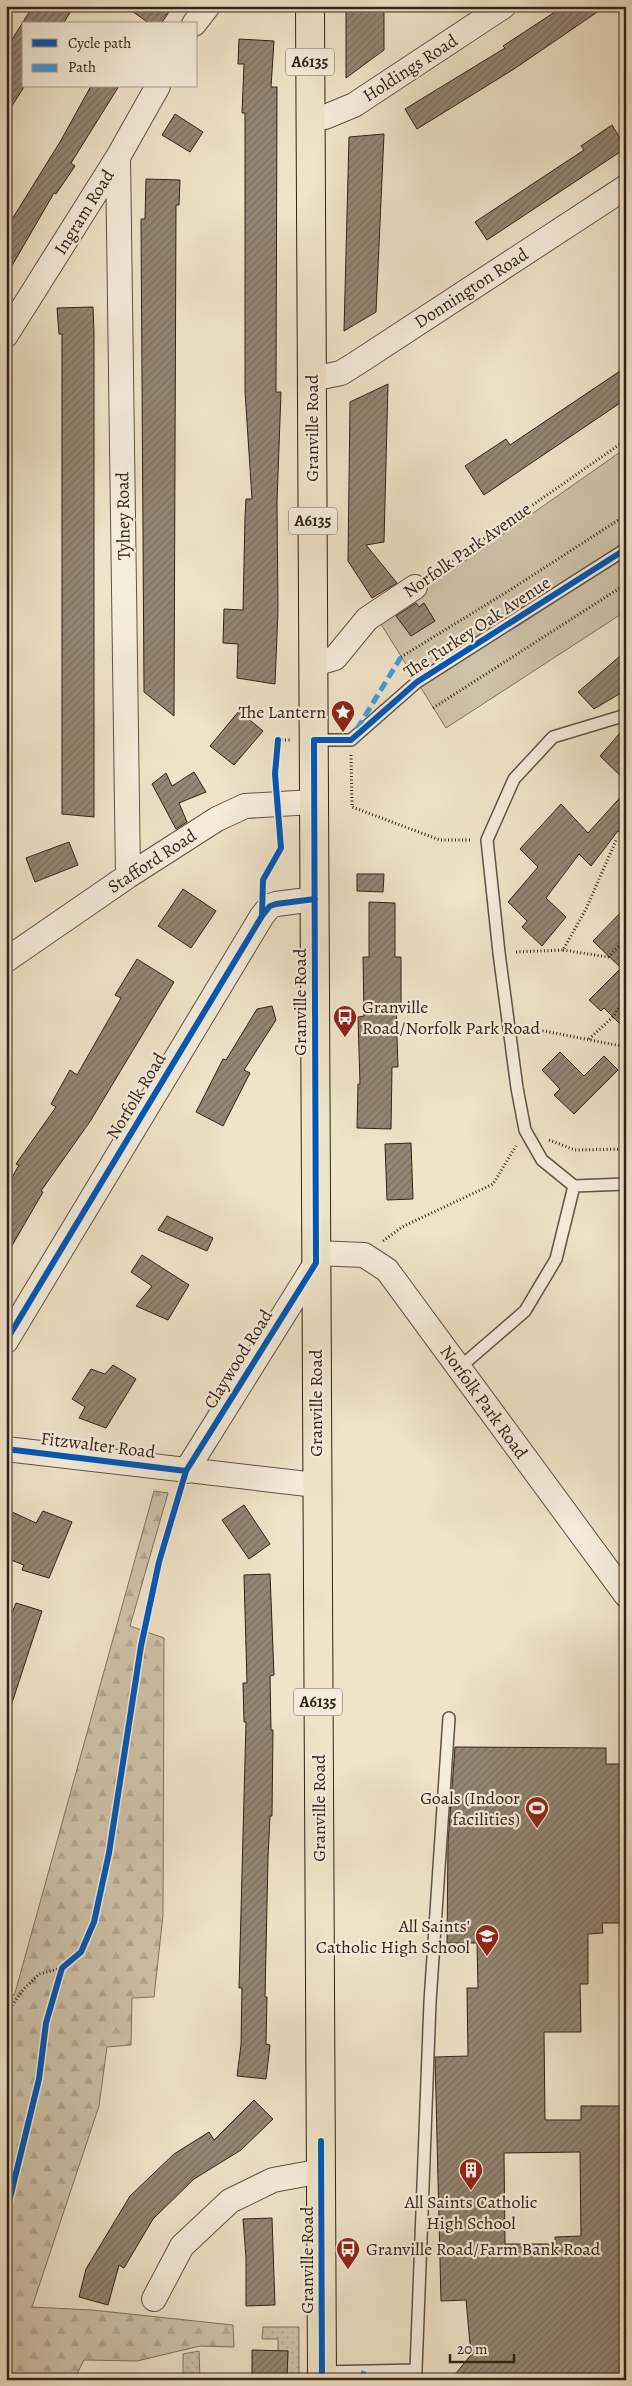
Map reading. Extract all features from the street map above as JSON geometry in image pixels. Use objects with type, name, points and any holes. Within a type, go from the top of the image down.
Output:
[{"type":"main road","name":"Granville Road","points":[[310,6],[322,2376]]},
{"type":"street","points":[[196,22],[208,6]]},
{"type":"street","name":"Holdings Road","points":[[310,118],[325,117],[354,104],[504,6]]},
{"type":"street","name":"Ingram Road","points":[[6,336],[118,157],[157,88]]},
{"type":"street","name":"Tylney Road","points":[[118,157],[128,876]]},
{"type":"street","name":"Donnington Road","points":[[312,379],[341,373],[626,187]]},
{"type":"street","name":"Norfolk Park Avenue","points":[[314,664],[335,658],[367,619],[415,587]]},
{"type":"street","name":"Stafford Road","points":[[6,960],[128,876],[233,811],[259,804],[313,802]]},
{"type":"street","name":"Norfolk Road","points":[[6,1341],[262,916],[270,906],[276,904],[315,899]]},
{"type":"street","points":[[316,1258],[364,1255]]},
{"type":"street","name":"Norfolk Park Road","points":[[364,1255],[387,1270],[393,1277],[626,1595]]},
{"type":"street","name":"Claywood Road","points":[[186,1471],[316,1258]]},
{"type":"street","name":"Fitzwalter Road","points":[[6,1449],[316,1485]]},
{"type":"street","points":[[154,2299],[182,2246],[230,2201],[274,2180],[322,2171]]},
{"type":"lane","name":"The Turkey Oak Avenue","points":[[351,740],[417,682],[626,548]]},
{"type":"lane","points":[[626,715],[553,737],[514,778],[488,840],[499,953],[511,1031],[517,1088],[525,1130],[542,1160],[574,1186],[626,1184]]},
{"type":"lane","points":[[314,740],[351,740]]},
{"type":"lane","points":[[459,1368],[525,1311],[556,1259],[574,1186]]},
{"type":"lane","points":[[322,2376],[416,2375],[430,2002],[449,1718]]},
{"type":"path","points":[[401,657],[510,590],[626,515]]},
{"type":"path","points":[[433,708],[626,584]]},
{"type":"path","points":[[351,740],[352,807],[440,840],[488,840]]},
{"type":"path","points":[[563,950],[586,909],[617,838]]},
{"type":"path","points":[[499,953],[563,950],[608,957],[626,938]]},
{"type":"path","points":[[589,1039],[614,1016],[626,995]]},
{"type":"path","points":[[511,1031],[544,1031],[626,1047]]},
{"type":"path","points":[[364,1255],[402,1227],[493,1184],[525,1130],[574,1150],[626,1149]]},
{"type":"path","points":[[6,2014],[39,1974],[62,1968]]},
{"type":"green space","points":[[626,448],[626,611],[446,728],[379,621]]},
{"type":"green space","points":[[154,1491],[168,1493],[130,1626],[164,1638],[163,1915],[154,1997],[132,1998],[131,2045],[107,2047],[99,2106],[32,2307],[92,2310],[233,2325],[234,2347],[200,2346],[137,2361],[84,2360],[74,2380],[6,2380],[6,2004],[15,1993]]},
{"type":"green space","points":[[263,2327],[299,2327],[299,2380],[279,2380],[279,2375],[287,2375],[288,2351],[278,2351],[278,2339],[262,2339]]},
{"type":"green space","points":[[199,2351],[200,2379],[183,2379],[183,2354]]},
{"type":"building","points":[[33,6],[74,6],[64,22],[23,22]]},
{"type":"building","points":[[125,6],[173,6],[162,22],[147,22]]},
{"type":"building","points":[[346,6],[384,6],[384,50],[346,78]]},
{"type":"building","points":[[564,6],[606,6],[514,69],[417,129],[405,109],[505,48],[503,46]]},
{"type":"building","points":[[22,24],[23,88],[6,115],[6,49]]},
{"type":"building","points":[[239,39],[274,41],[271,87],[277,87],[276,392],[281,392],[277,502],[278,611],[275,684],[237,678],[238,644],[223,643],[224,609],[243,610],[246,499],[252,499],[245,391],[245,113],[242,113],[244,64],[238,64]]},
{"type":"building","points":[[90,88],[118,88],[71,163],[75,166],[56,194],[54,193],[6,276],[6,229],[60,142]]},
{"type":"building","points":[[175,114],[203,132],[190,152],[162,135]]},
{"type":"building","points":[[612,125],[626,148],[487,240],[475,222],[584,150],[581,146]]},
{"type":"building","points":[[384,134],[376,312],[344,331],[349,137]]},
{"type":"building","points":[[146,179],[180,180],[179,205],[176,205],[174,716],[144,692],[141,219],[145,219]]},
{"type":"building","points":[[93,307],[94,817],[62,814],[62,334],[59,334],[57,308]]},
{"type":"building","points":[[626,367],[626,399],[484,495],[465,466],[506,439],[510,445]]},
{"type":"building","points":[[388,384],[384,542],[366,545],[397,583],[372,598],[348,561],[350,402]]},
{"type":"building","points":[[416,603],[419,607],[424,603],[435,621],[411,636],[396,616]]},
{"type":"building","points":[[626,651],[626,690],[594,709],[578,692]]},
{"type":"building","points":[[239,711],[263,731],[234,765],[210,746]]},
{"type":"building","points":[[626,726],[626,781],[600,756]]},
{"type":"building","points":[[194,772],[206,792],[179,803],[187,822],[176,829],[152,784],[166,773],[172,786]]},
{"type":"building","points":[[626,791],[626,835],[618,831],[591,866],[579,854],[546,898],[566,917],[542,946],[522,927],[527,921],[508,902],[538,867],[520,849],[561,804],[588,833]]},
{"type":"building","points":[[69,842],[78,865],[35,882],[26,858]]},
{"type":"building","points":[[357,874],[384,874],[383,892],[357,891]]},
{"type":"building","points":[[183,889],[216,911],[191,948],[158,926]]},
{"type":"building","points":[[369,902],[395,903],[395,957],[401,957],[401,1006],[396,1006],[398,1067],[392,1067],[391,1129],[357,1128],[358,1084],[360,1084],[358,1017],[364,1016],[363,957],[369,957]]},
{"type":"building","points":[[626,907],[626,1030],[604,1008],[601,1011],[589,1000],[621,968],[593,941]]},
{"type":"building","points":[[137,959],[174,982],[91,1120],[41,1191],[43,1192],[6,1256],[6,1188],[19,1165],[16,1164],[56,1107],[51,1104],[70,1070],[77,1075],[121,998],[115,995]]},
{"type":"building","points":[[272,1006],[276,1020],[244,1070],[250,1073],[223,1126],[196,1112],[223,1059],[226,1060],[257,1009]]},
{"type":"building","points":[[560,1052],[584,1076],[604,1056],[618,1070],[574,1114],[554,1095],[560,1089],[542,1070]]},
{"type":"building","points":[[411,1143],[413,1199],[387,1200],[385,1144]]},
{"type":"building","points":[[167,1216],[213,1238],[207,1251],[158,1230]]},
{"type":"building","points":[[142,1255],[189,1285],[168,1320],[136,1306],[152,1286],[131,1272]]},
{"type":"building","points":[[113,1365],[136,1379],[106,1428],[79,1418],[85,1407],[72,1399],[91,1369],[105,1374]]},
{"type":"building","points":[[244,1505],[270,1544],[249,1559],[222,1520]]},
{"type":"building","points":[[10,1511],[36,1523],[43,1511],[72,1522],[49,1578],[22,1570],[24,1565],[6,1558],[6,1532]]},
{"type":"building","points":[[270,1574],[274,1675],[270,1676],[271,1730],[273,1730],[272,1816],[270,1816],[268,1858],[265,1997],[267,1997],[266,2044],[270,2045],[266,2079],[237,2076],[241,2045],[242,1988],[239,1988],[246,1722],[244,1722],[243,1683],[247,1683],[244,1575]]},
{"type":"building","points":[[16,1603],[42,1611],[10,1709],[6,1708],[6,1628]]},
{"type":"building","points":[[455,1747],[606,1748],[606,1764],[626,1764],[626,1859],[623,1859],[625,1923],[602,1923],[603,1933],[588,1934],[588,1984],[580,1984],[581,2032],[544,2032],[545,2120],[581,2120],[581,2106],[621,2106],[622,2245],[626,2245],[626,2373],[619,2374],[618,2380],[452,2378],[471,2355],[466,2300],[441,2301],[435,2057],[468,2056],[467,1988],[478,1988],[477,1943],[447,1943],[448,1842]],"holes":[[[580,2152],[581,2236],[555,2237],[555,2244],[505,2244],[504,2153]]]},
{"type":"building","points":[[254,2100],[273,2119],[241,2150],[194,2179],[153,2219],[124,2268],[119,2265],[108,2305],[79,2297],[86,2269],[130,2196],[174,2154],[209,2132],[214,2140]]},
{"type":"building","points":[[272,2218],[275,2305],[246,2306],[246,2258],[243,2219]]},
{"type":"building","points":[[252,2350],[288,2351],[287,2375],[252,2375]]},
{"type":"marked path","points":[[357,729],[401,657]]},
{"type":"marked path","points":[[361,2380],[364,2371]]},
{"type":"cycle path","points":[[6,2281],[8,2206],[39,2079],[46,2023],[62,1968],[81,1952],[94,1922],[109,1853],[141,1646],[159,1562],[186,1471],[316,1263],[314,740],[351,740],[417,682],[626,549]]},
{"type":"cycle path","points":[[262,916],[263,880],[281,848],[275,774],[278,740]]},
{"type":"cycle path","points":[[6,1341],[262,916],[270,906],[276,904],[315,899]]},
{"type":"cycle path","points":[[6,1449],[186,1471]]},
{"type":"cycle path","points":[[321,2141],[322,2380]]},
{"type":"place","name":"The Lantern","points":[[343,733]]},
{"type":"place","name":"Granville Road/Norfolk Park Road","points":[[345,1038]]},
{"type":"place","name":"Goals (Indoor facilities)","points":[[537,1829]]},
{"type":"place","name":"All Saints' Catholic High School","points":[[487,1957]]},
{"type":"place","name":"All Saints Catholic High School","points":[[471,2191]]},
{"type":"place","name":"Granville Road/Farm Bank Road","points":[[348,2270]]}]
